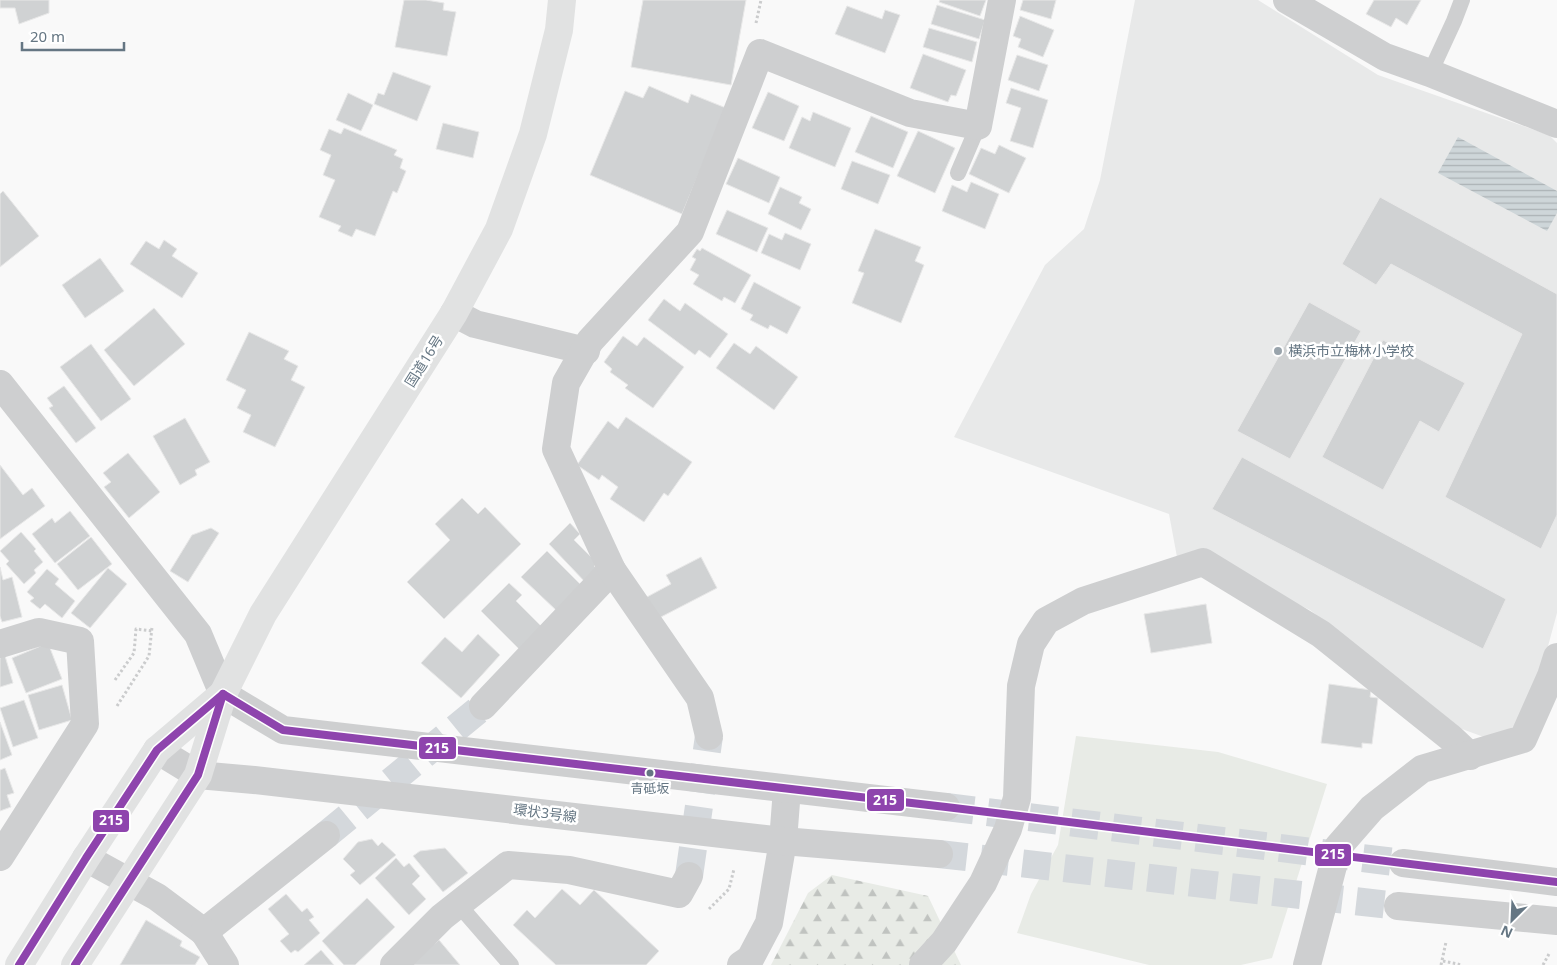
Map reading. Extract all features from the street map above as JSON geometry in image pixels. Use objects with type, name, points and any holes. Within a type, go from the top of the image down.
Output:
[{"type":"highway","name":"国道16号","points":[[75,965],[198,776],[223,694],[263,614],[454,313],[499,229],[533,134],[559,30],[562,0]]},
{"type":"highway","name":"国道16号","points":[[19,965],[157,750],[223,694]]},
{"type":"street","points":[[709,736],[700,698],[612,570],[556,449],[566,383],[590,341],[690,232],[760,54],[910,113],[978,126],[1002,0]]},
{"type":"street","points":[[1288,0],[1385,57],[1557,124]]},
{"type":"street","points":[[454,313],[476,324],[586,351]]},
{"type":"street","points":[[0,384],[198,634],[223,694],[283,730],[946,807]]},
{"type":"street","points":[[923,965],[944,942],[983,883],[1008,829],[1017,798],[1021,686],[1032,644],[1046,621],[1083,602],[1203,562],[1322,634],[1451,738],[1470,756]]},
{"type":"street","points":[[483,706],[612,570]]},
{"type":"street","points":[[0,644],[38,632],[80,641],[85,724],[0,857]]},
{"type":"street","points":[[1307,965],[1338,847],[1372,808],[1422,769],[1523,739],[1551,676],[1557,657]]},
{"type":"street","name":"環状3号線","points":[[157,750],[198,776],[254,780],[783,841],[939,854]]},
{"type":"street","points":[[741,965],[750,959],[769,923],[783,841],[787,789]]},
{"type":"street","points":[[204,932],[326,835]]},
{"type":"street","points":[[86,858],[157,897],[204,932],[225,965]]},
{"type":"street","points":[[1403,863],[1557,882]]},
{"type":"street","points":[[394,965],[442,917],[508,865],[569,870],[679,894],[689,876]]},
{"type":"street","points":[[1398,906],[1555,921]]},
{"type":"lane","points":[[1430,73],[1462,0]]},
{"type":"lane","points":[[958,174],[978,126]]},
{"type":"lane","points":[[458,904],[511,965]]},
{"type":"path","points":[[116,706],[149,656],[161,588]]},
{"type":"path","points":[[114,682],[134,653],[136,629],[152,631]]},
{"type":"path","points":[[729,889],[734,869]]},
{"type":"path","points":[[1446,942],[1442,963],[1462,965]]},
{"type":"shaded area","name":"横浜市立梅林小学校","points":[[1135,0],[1258,0],[1378,75],[1549,135],[1557,143],[1557,613],[1541,672],[1517,724],[1492,740],[1462,729],[1310,610],[1197,555],[1177,557],[1169,514],[954,437],[1045,265],[1084,229],[1100,180]]},
{"type":"shaded area","points":[[1458,137],[1557,191],[1557,213],[1547,231],[1438,173]]},
{"type":"green space","points":[[1076,736],[1218,752],[1327,784],[1272,958],[1241,965],[1149,965],[1017,933],[1031,894],[1058,845]]},
{"type":"green space","points":[[832,875],[928,896],[961,965],[771,965],[808,893]]},
{"type":"building","points":[[0,0],[49,0],[49,13],[19,24],[15,8],[0,8]]},
{"type":"building","points":[[404,0],[426,0],[444,3],[443,10],[456,12],[447,56],[395,47]]},
{"type":"building","points":[[643,0],[746,0],[731,85],[631,67]]},
{"type":"building","points":[[940,0],[986,0],[980,16],[939,2]]},
{"type":"building","points":[[1023,0],[1056,0],[1051,19],[1020,10]]},
{"type":"building","points":[[1374,0],[1421,0],[1407,25],[1396,18],[1391,27],[1366,14]]},
{"type":"building","points":[[937,5],[985,20],[979,39],[931,24]]},
{"type":"building","points":[[847,6],[882,19],[885,10],[900,15],[885,53],[835,34]]},
{"type":"building","points":[[1020,16],[1054,30],[1043,57],[1018,47],[1021,39],[1013,36]]},
{"type":"building","points":[[929,28],[977,42],[972,62],[923,47]]},
{"type":"building","points":[[923,54],[966,70],[956,96],[951,95],[948,102],[910,88]]},
{"type":"building","points":[[1017,55],[1048,65],[1039,91],[1008,80]]},
{"type":"building","points":[[393,72],[431,86],[417,121],[374,104],[378,93],[384,95]]},
{"type":"building","points":[[649,86],[688,103],[691,94],[726,108],[682,214],[590,175],[625,91],[643,98]]},
{"type":"building","points":[[1011,88],[1048,100],[1033,148],[1010,141],[1021,108],[1006,103]]},
{"type":"building","points":[[768,92],[799,106],[784,141],[752,128]]},
{"type":"building","points":[[348,93],[373,105],[361,131],[336,120]]},
{"type":"building","points":[[813,112],[851,128],[835,167],[789,148],[802,117],[810,121]]},
{"type":"building","points":[[871,116],[908,132],[893,168],[855,152]]},
{"type":"building","points":[[443,123],[479,132],[473,158],[436,149]]},
{"type":"building","points":[[344,128],[397,150],[394,155],[403,159],[400,168],[406,171],[397,193],[393,191],[375,236],[356,229],[352,237],[338,231],[341,226],[319,217],[335,180],[323,175],[331,155],[320,150],[329,129],[341,134]]},
{"type":"building","points":[[918,131],[955,148],[935,193],[897,176]]},
{"type":"building","points":[[999,145],[1026,158],[1009,193],[969,174],[981,148],[995,154]]},
{"type":"building","points":[[738,158],[780,177],[769,203],[726,184]]},
{"type":"building","points":[[852,161],[890,175],[878,204],[841,189]]},
{"type":"building","points":[[971,182],[999,194],[985,229],[942,211],[952,185],[967,192]]},
{"type":"building","points":[[780,187],[802,197],[799,203],[811,209],[801,230],[768,214]]},
{"type":"building","points":[[3,191],[39,236],[0,267],[0,194]]},
{"type":"building","points":[[1380,197],[1557,294],[1557,515],[1541,549],[1445,497],[1522,334],[1391,264],[1376,285],[1342,264]]},
{"type":"building","points":[[727,210],[768,228],[757,252],[716,234]]},
{"type":"building","points":[[875,229],[921,247],[915,261],[924,265],[901,323],[852,303],[864,273],[858,271]]},
{"type":"building","points":[[785,233],[811,244],[800,270],[761,253],[769,234],[782,240]]},
{"type":"building","points":[[164,240],[177,249],[172,256],[198,273],[182,298],[130,264],[146,241],[159,249]]},
{"type":"building","points":[[702,248],[751,275],[735,303],[724,297],[722,301],[693,284],[699,275],[690,270],[696,259],[692,257],[697,249],[700,251]]},
{"type":"building","points":[[100,258],[124,291],[85,318],[62,285]]},
{"type":"building","points":[[754,282],[801,307],[787,334],[770,325],[768,329],[750,320],[753,315],[741,309]]},
{"type":"building","points":[[664,299],[680,311],[685,303],[728,334],[710,358],[699,350],[695,355],[648,320]]},
{"type":"building","points":[[1309,302],[1361,331],[1290,459],[1237,431]]},
{"type":"building","points":[[154,308],[185,344],[134,386],[104,350]]},
{"type":"building","points":[[249,332],[289,351],[284,359],[298,366],[291,380],[305,387],[275,447],[243,432],[251,415],[237,408],[246,390],[226,380]]},
{"type":"building","points":[[623,336],[637,346],[644,337],[684,367],[653,408],[625,388],[628,385],[610,372],[612,369],[604,362]]},
{"type":"building","points":[[1383,340],[1465,383],[1439,432],[1420,421],[1383,490],[1322,457]]},
{"type":"building","points":[[734,343],[750,354],[756,346],[798,377],[774,410],[716,368]]},
{"type":"building","points":[[91,344],[131,399],[101,421],[60,367]]},
{"type":"building","points":[[64,386],[96,428],[76,443],[49,408],[53,406],[47,398]]},
{"type":"building","points":[[626,417],[692,462],[668,496],[664,493],[644,522],[610,499],[618,487],[602,475],[599,480],[577,465],[608,421],[618,429]]},
{"type":"building","points":[[185,418],[210,462],[195,470],[197,475],[180,485],[153,436]]},
{"type":"building","points":[[128,453],[160,492],[129,518],[104,487],[111,482],[103,473]]},
{"type":"building","points":[[1242,457],[1506,599],[1483,649],[1212,509]]},
{"type":"building","points":[[0,465],[23,495],[32,488],[45,506],[0,539]]},
{"type":"building","points":[[462,498],[478,514],[485,507],[521,544],[444,619],[407,582],[450,540],[435,524]]},
{"type":"building","points":[[70,511],[90,536],[55,563],[32,534],[52,518],[55,523]]},
{"type":"building","points":[[570,523],[580,534],[574,540],[597,563],[594,566],[600,572],[587,584],[549,544]]},
{"type":"building","points":[[211,528],[219,533],[188,582],[170,571],[192,535]]},
{"type":"building","points":[[21,532],[36,549],[34,551],[43,562],[34,570],[36,573],[24,584],[6,564],[9,561],[0,551]]},
{"type":"building","points":[[91,537],[112,564],[78,590],[57,564]]},
{"type":"building","points":[[547,551],[582,586],[557,611],[521,577]]},
{"type":"building","points":[[701,557],[717,588],[659,618],[647,597],[671,584],[666,575]]},
{"type":"building","points":[[0,567],[3,580],[12,577],[22,617],[2,622],[0,616]]},
{"type":"building","points":[[108,568],[127,584],[90,628],[71,613]]},
{"type":"building","points":[[47,569],[59,579],[55,584],[75,601],[62,618],[45,604],[40,609],[30,601],[34,598],[27,592]]},
{"type":"building","points":[[509,583],[522,595],[516,601],[542,627],[519,649],[481,611]]},
{"type":"building","points":[[1206,604],[1212,643],[1151,653],[1144,614]]},
{"type":"building","points":[[478,634],[500,655],[461,698],[421,663],[445,637],[462,652]]},
{"type":"building","points":[[48,643],[62,679],[26,693],[12,658]]},
{"type":"building","points":[[5,656],[13,683],[0,687],[0,658]]},
{"type":"building","points":[[1329,684],[1371,690],[1370,697],[1378,698],[1372,744],[1362,743],[1362,748],[1321,743]]},
{"type":"building","points":[[62,685],[72,720],[39,730],[28,695]]},
{"type":"building","points":[[24,700],[38,738],[13,747],[0,708]]},
{"type":"building","points":[[0,722],[12,755],[0,760]]},
{"type":"building","points":[[5,768],[14,793],[7,795],[11,807],[0,811],[0,770]]},
{"type":"building","points":[[372,839],[378,846],[382,842],[396,855],[360,885],[350,875],[355,871],[343,859],[358,842]]},
{"type":"building","points":[[445,848],[468,873],[443,892],[413,856],[420,851]]},
{"type":"building","points":[[396,858],[404,867],[409,863],[420,876],[412,884],[426,899],[409,915],[375,878]]},
{"type":"building","points":[[562,889],[580,905],[594,890],[659,951],[646,965],[556,965],[513,925],[527,910],[535,918]]},
{"type":"building","points":[[286,894],[302,912],[307,908],[314,917],[309,920],[320,933],[298,952],[295,950],[291,953],[280,941],[289,934],[268,909]]},
{"type":"building","points":[[367,898],[395,927],[355,965],[344,965],[322,941]]},
{"type":"building","points":[[146,920],[182,941],[180,946],[200,957],[195,965],[120,965]]},
{"type":"building","points":[[439,940],[460,965],[414,965],[412,962]]},
{"type":"building","points":[[321,950],[334,965],[304,965]]},
{"type":"tunnel","points":[[326,835],[483,706]]},
{"type":"tunnel","points":[[689,876],[709,736]]},
{"type":"tunnel","points":[[946,807],[1403,863]]},
{"type":"tunnel","points":[[939,854],[1398,906]]},
{"type":"transit line","name":"215","points":[[223,694],[283,730],[946,807],[1557,882]]},
{"type":"transit line","name":"215","points":[[19,965],[157,750],[223,694]]},
{"type":"transit line","name":"215","points":[[75,965],[198,775],[223,694]]},
{"type":"place","name":"横浜市立梅林小学校","points":[[1278,351]]},
{"type":"place","name":"青砥坂","points":[[650,773]]}]
